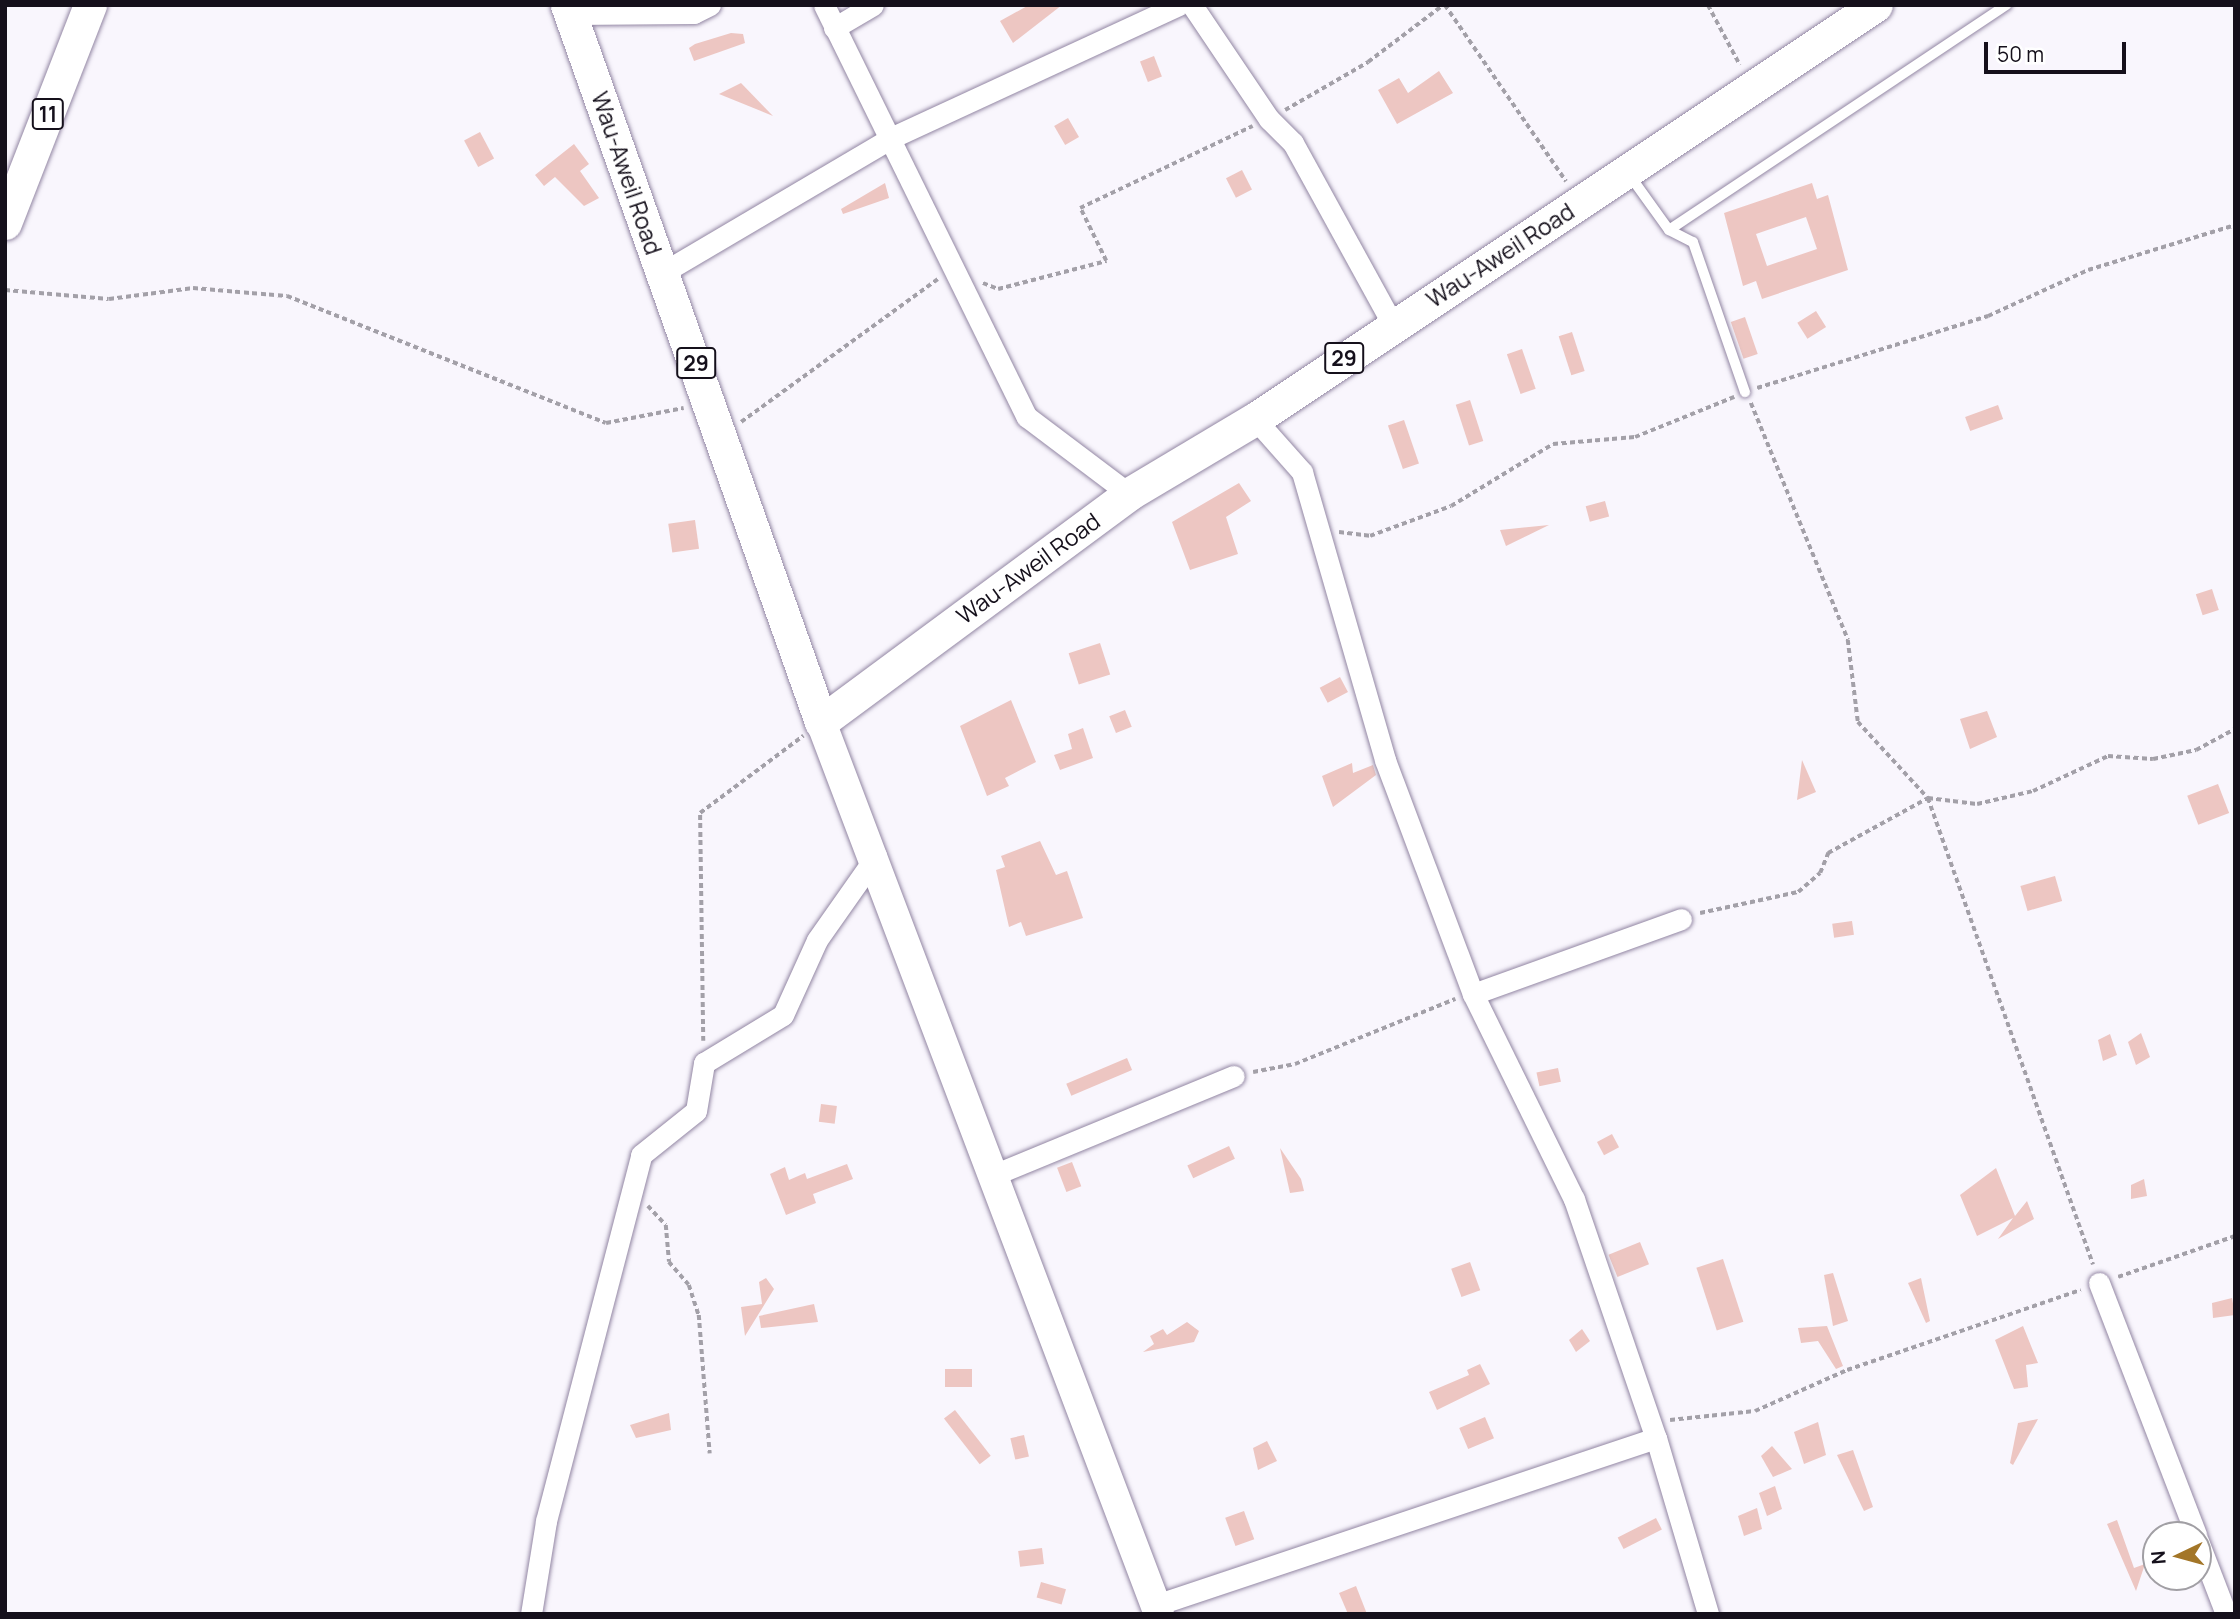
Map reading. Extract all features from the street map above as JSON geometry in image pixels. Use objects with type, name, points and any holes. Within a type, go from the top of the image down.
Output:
[{"type":"main road","name":"11","points":[[5,223],[90,5]]},
{"type":"main road","name":"Wau-Aweil Road","points":[[569,9],[821,722],[1129,494],[1255,419],[1876,5]]},
{"type":"street","points":[[569,9],[694,13],[710,5]]},
{"type":"street","points":[[824,5],[834,29],[893,137],[951,271],[1027,416],[1129,494]]},
{"type":"street","points":[[834,29],[873,5]]},
{"type":"street","points":[[662,273],[893,137],[1179,5]]},
{"type":"street","points":[[1192,5],[1269,119],[1293,142],[1393,325]]},
{"type":"street","points":[[1255,419],[1302,472],[1385,760],[1473,994],[1574,1199],[1656,1438],[1708,1614]]},
{"type":"street","points":[[821,722],[876,856],[1158,1609],[1656,1438]]},
{"type":"street","points":[[531,1614],[546,1521],[641,1155],[696,1111],[704,1063],[783,1015],[817,940],[876,856]]},
{"type":"street","points":[[1473,994],[1681,919]]},
{"type":"street","points":[[996,1174],[1234,1076]]},
{"type":"street","points":[[2099,1283],[2191,1521]]},
{"type":"street","points":[[2212,1578],[2226,1614]]},
{"type":"lane","points":[[1669,230],[2007,5]]},
{"type":"lane","points":[[1626,171],[1669,230],[1693,242],[1745,392]]},
{"type":"path","points":[[722,436],[951,271],[998,289],[1106,261],[1080,208],[1269,119],[1368,62],[1444,5],[1581,203]]},
{"type":"path","points":[[1708,5],[1751,88]]},
{"type":"path","points":[[1315,520],[1370,536],[1451,506],[1553,444],[1636,437],[1745,392],[1988,316],[2088,270],[2235,225]]},
{"type":"path","points":[[5,290],[109,299],[193,288],[287,296],[606,424],[710,402]]},
{"type":"path","points":[[1745,392],[1777,453],[1844,629],[1858,722],[1928,798],[2099,1283]]},
{"type":"path","points":[[704,1063],[700,813],[821,722]]},
{"type":"path","points":[[1681,919],[1798,892],[1820,873],[1828,853],[1928,798],[1977,804],[2033,791],[2108,757],[2153,758],[2196,750],[2235,729]]},
{"type":"path","points":[[1234,1076],[1295,1064],[1473,994]]},
{"type":"path","points":[[631,1191],[666,1225],[669,1262],[689,1285],[699,1315],[710,1454]]},
{"type":"path","points":[[1656,1438],[1669,1420],[1755,1411],[1847,1370],[1913,1353],[2099,1283],[2235,1236]]},
{"type":"building","points":[[1029,5],[1062,5],[1013,43],[1000,21]]},
{"type":"building","points":[[731,33],[743,34],[745,43],[694,61],[689,48]]},
{"type":"building","points":[[1154,56],[1162,77],[1148,82],[1140,61]]},
{"type":"building","points":[[1439,71],[1453,93],[1397,124],[1378,90],[1399,78],[1408,93]]},
{"type":"building","points":[[741,83],[773,116],[719,94]]},
{"type":"building","points":[[1068,118],[1079,137],[1065,145],[1054,126]]},
{"type":"building","points":[[480,132],[494,158],[478,167],[464,140]]},
{"type":"building","points":[[574,144],[589,164],[580,171],[599,198],[584,206],[555,177],[544,186],[535,175]]},
{"type":"building","points":[[1242,170],[1252,190],[1236,198],[1226,178]]},
{"type":"building","points":[[885,183],[889,198],[843,214],[841,209]]},
{"type":"building","points":[[1812,183],[1817,199],[1828,195],[1848,270],[1762,299],[1756,281],[1743,286],[1724,213]],"holes":[[[1806,217],[1817,249],[1767,266],[1756,234]]]},
{"type":"building","points":[[1816,311],[1826,327],[1807,339],[1797,323]]},
{"type":"building","points":[[1745,317],[1758,354],[1744,359],[1731,322]]},
{"type":"building","points":[[1572,332],[1585,371],[1571,375],[1559,336]]},
{"type":"building","points":[[1522,349],[1536,389],[1521,394],[1507,354]]},
{"type":"building","points":[[1470,400],[1483,441],[1469,446],[1456,405]]},
{"type":"building","points":[[1998,405],[2003,419],[1970,431],[1965,417]]},
{"type":"building","points":[[1404,420],[1419,463],[1403,469],[1388,426]]},
{"type":"building","points":[[1239,483],[1251,501],[1226,517],[1238,554],[1190,570],[1172,522]]},
{"type":"building","points":[[1605,501],[1609,516],[1590,522],[1586,506]]},
{"type":"building","points":[[695,520],[699,549],[672,552],[668,524]]},
{"type":"building","points":[[1549,525],[1506,546],[1500,530]]},
{"type":"building","points":[[2212,589],[2219,610],[2203,615],[2196,594]]},
{"type":"building","points":[[1100,643],[1110,674],[1079,685],[1069,653]]},
{"type":"building","points":[[1340,677],[1348,692],[1328,703],[1320,688]]},
{"type":"building","points":[[1011,700],[1036,762],[1005,778],[1009,786],[987,796],[960,726]]},
{"type":"building","points":[[1125,710],[1132,727],[1116,733],[1109,716]]},
{"type":"building","points":[[1987,711],[1997,737],[1970,749],[1960,719]]},
{"type":"building","points":[[1083,728],[1093,758],[1060,770],[1054,755],[1072,749],[1068,734]]},
{"type":"building","points":[[1802,760],[1816,792],[1797,800]]},
{"type":"building","points":[[1352,763],[1353,773],[1373,765],[1376,775],[1333,807],[1322,776]]},
{"type":"building","points":[[2218,784],[2229,813],[2198,825],[2187,796]]},
{"type":"building","points":[[1040,841],[1056,875],[1067,871],[1083,918],[1026,936],[1021,922],[1009,927],[996,870],[1005,867],[1001,856]]},
{"type":"building","points":[[2055,876],[2062,901],[2028,911],[2020,886]]},
{"type":"building","points":[[1852,921],[1854,935],[1834,938],[1832,924]]},
{"type":"building","points":[[2141,1033],[2150,1057],[2136,1065],[2128,1042]]},
{"type":"building","points":[[2110,1034],[2117,1055],[2103,1061],[2098,1040]]},
{"type":"building","points":[[1127,1058],[1132,1070],[1071,1096],[1066,1084]]},
{"type":"building","points":[[1558,1068],[1561,1082],[1539,1086],[1536,1073]]},
{"type":"building","points":[[821,1104],[837,1106],[835,1124],[819,1122]]},
{"type":"building","points":[[1612,1134],[1619,1147],[1604,1155],[1597,1142]]},
{"type":"building","points":[[1229,1146],[1235,1159],[1193,1178],[1187,1165]]},
{"type":"building","points":[[1280,1148],[1301,1179],[1304,1191],[1290,1193]]},
{"type":"building","points":[[1072,1162],[1081,1186],[1066,1192],[1057,1168]]},
{"type":"building","points":[[847,1164],[853,1179],[813,1194],[816,1203],[786,1215],[770,1174],[785,1167],[789,1180],[805,1173],[807,1179]]},
{"type":"building","points":[[1996,1168],[2015,1216],[2027,1201],[2034,1219],[1998,1239],[2013,1218],[1977,1236],[1960,1195]]},
{"type":"building","points":[[2144,1179],[2147,1196],[2131,1199],[2131,1185]]},
{"type":"building","points":[[1640,1242],[1649,1264],[1617,1277],[1608,1255]]},
{"type":"building","points":[[1723,1259],[1743,1322],[1717,1330],[1696,1268]]},
{"type":"building","points":[[1470,1262],[1480,1290],[1461,1297],[1451,1269]]},
{"type":"building","points":[[1833,1273],[1848,1321],[1833,1326],[1824,1275]]},
{"type":"building","points":[[766,1278],[774,1289],[745,1336],[741,1307],[762,1304],[759,1282]]},
{"type":"building","points":[[1921,1278],[1930,1321],[1926,1323],[1908,1283]]},
{"type":"building","points":[[2232,1298],[2235,1315],[2213,1318],[2212,1303]]},
{"type":"building","points":[[814,1304],[818,1322],[761,1328],[759,1316]]},
{"type":"building","points":[[1187,1322],[1199,1331],[1194,1342],[1143,1352],[1154,1344],[1150,1336],[1163,1329],[1167,1335]]},
{"type":"building","points":[[1827,1326],[1843,1366],[1836,1369],[1818,1341],[1801,1343],[1798,1328]]},
{"type":"building","points":[[2023,1326],[2038,1363],[2026,1365],[2028,1387],[2014,1389],[1995,1340]]},
{"type":"building","points":[[1582,1329],[1590,1341],[1576,1352],[1569,1340]]},
{"type":"building","points":[[1480,1364],[1490,1384],[1437,1410],[1429,1392],[1469,1375],[1467,1370]]},
{"type":"building","points":[[945,1369],[972,1369],[972,1387],[945,1387]]},
{"type":"building","points":[[955,1410],[991,1456],[980,1464],[944,1419]]},
{"type":"building","points":[[669,1413],[671,1430],[636,1438],[630,1425]]},
{"type":"building","points":[[1485,1417],[1494,1438],[1468,1449],[1459,1428]]},
{"type":"building","points":[[2038,1419],[2013,1465],[2010,1463],[2018,1423]]},
{"type":"building","points":[[1818,1422],[1826,1455],[1804,1464],[1794,1432]]},
{"type":"building","points":[[1024,1435],[1029,1456],[1015,1460],[1010,1438]]},
{"type":"building","points":[[1267,1441],[1277,1461],[1258,1470],[1253,1448]]},
{"type":"building","points":[[1772,1446],[1792,1469],[1773,1477],[1761,1456]]},
{"type":"building","points":[[1853,1450],[1873,1507],[1864,1511],[1837,1455]]},
{"type":"building","points":[[1775,1486],[1782,1509],[1767,1516],[1759,1493]]},
{"type":"building","points":[[1757,1508],[1762,1529],[1744,1536],[1738,1516]]},
{"type":"building","points":[[1244,1511],[1254,1539],[1235,1546],[1225,1518]]},
{"type":"building","points":[[1656,1518],[1662,1530],[1624,1549],[1618,1538]]},
{"type":"building","points":[[2117,1520],[2134,1568],[2142,1565],[2136,1591],[2107,1524]]},
{"type":"building","points":[[1042,1548],[1044,1564],[1020,1567],[1018,1551]]},
{"type":"building","points":[[1041,1582],[1066,1589],[1062,1605],[1037,1597]]},
{"type":"building","points":[[1356,1586],[1367,1614],[1348,1614],[1339,1593]]}]
